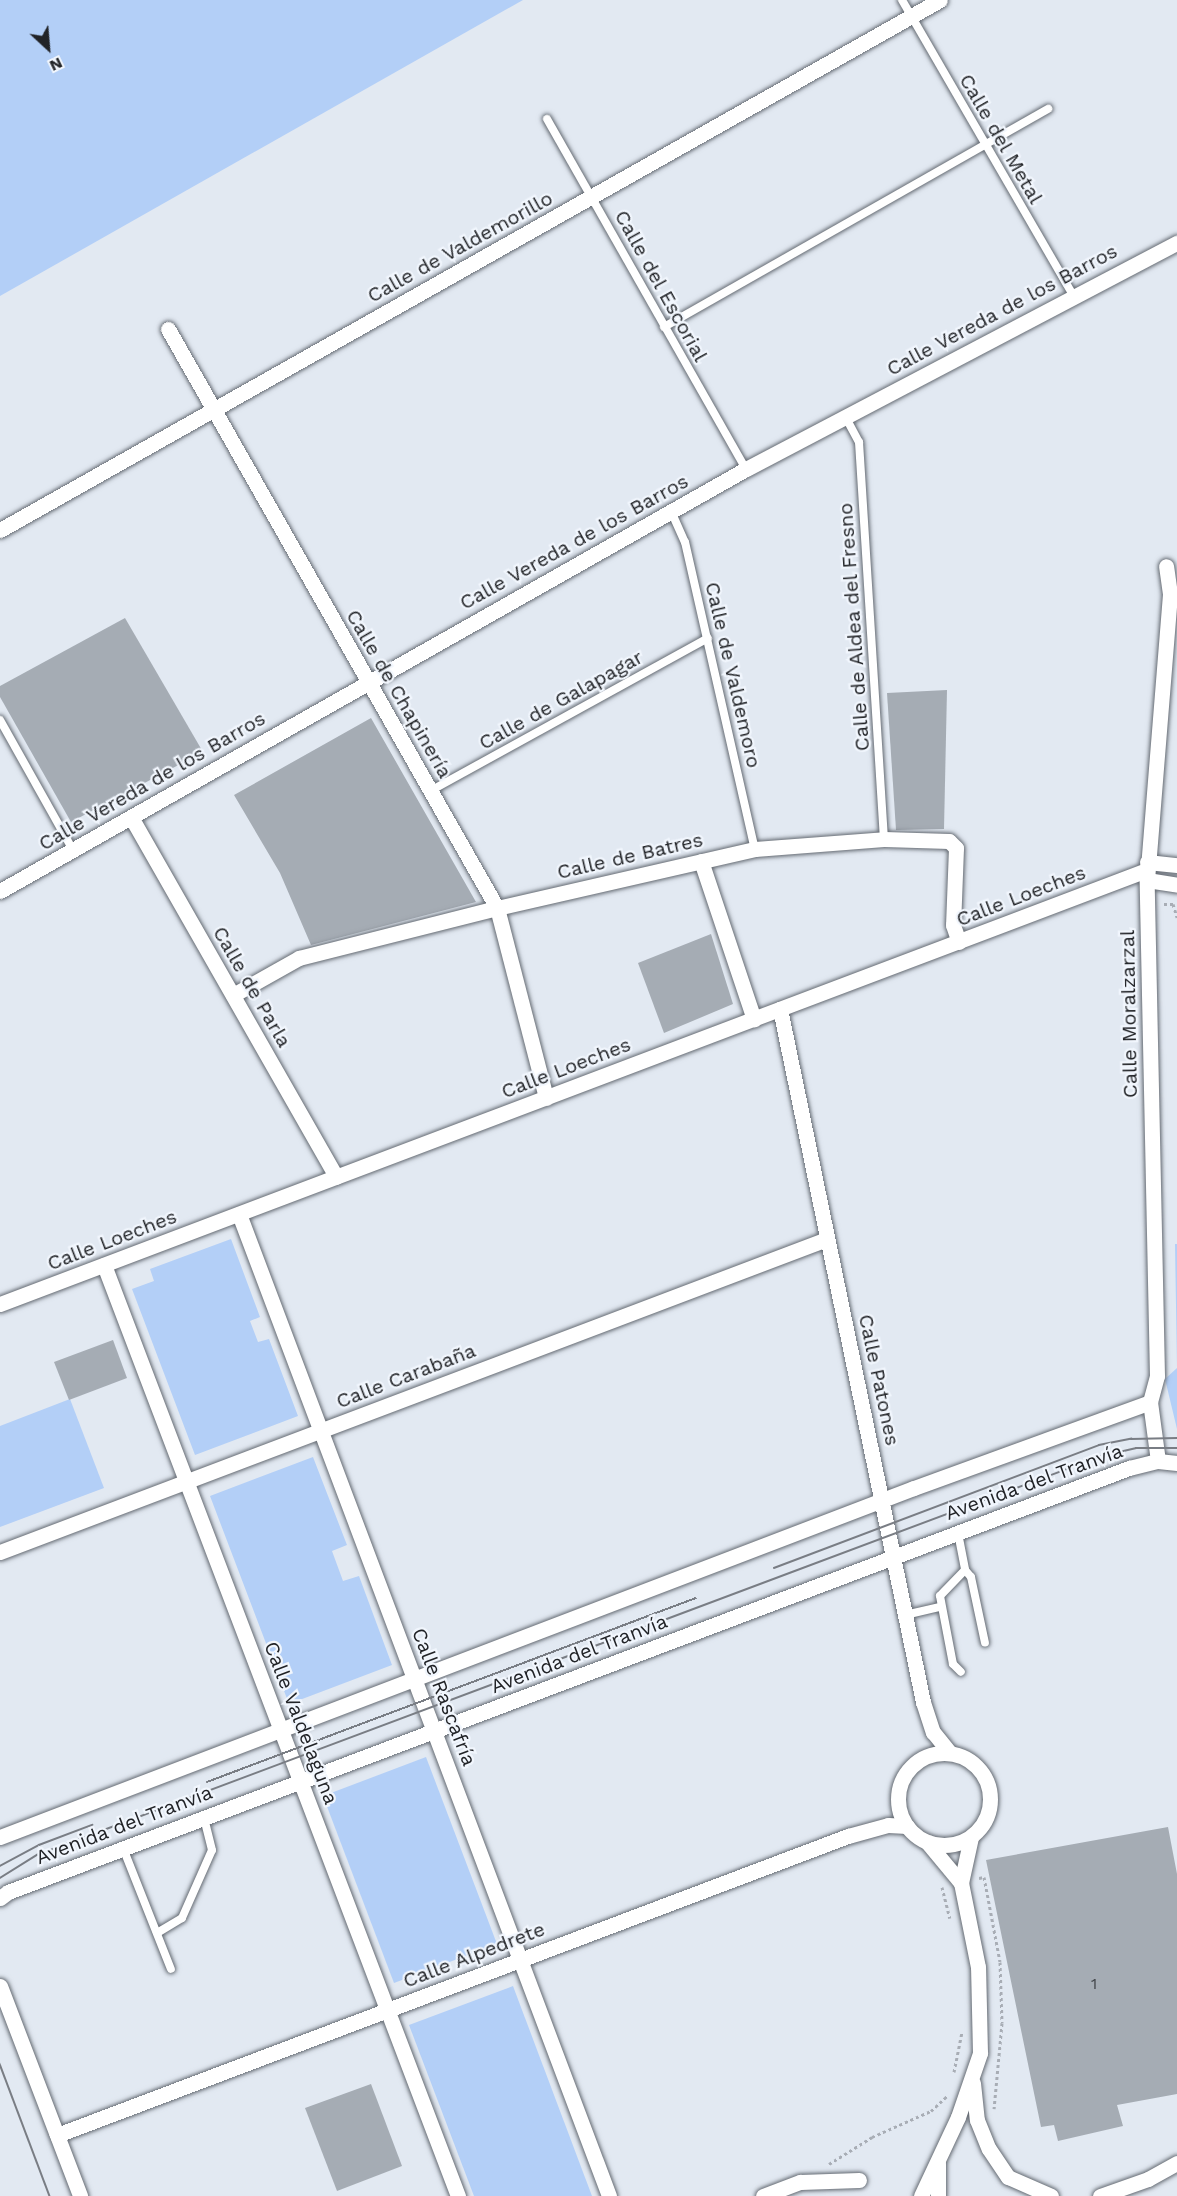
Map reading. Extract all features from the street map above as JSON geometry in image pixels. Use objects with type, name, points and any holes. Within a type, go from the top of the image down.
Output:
[{"type":"street","name":"Calle de Valdemorillo","points":[[0,530],[940,0]]},
{"type":"street","name":"Calle Vereda de los Barros","points":[[0,891],[746,469],[1073,295],[1177,243]]},
{"type":"street","name":"Calle de Chapinería","points":[[168,329],[497,909],[546,1098]]},
{"type":"street","name":"Calle Moralzarzal","points":[[1158,1461],[1150,1402],[1157,1376],[1147,871],[1159,757],[1170,594],[1166,566]]},
{"type":"street","name":"Calle de Parla","points":[[131,817],[336,1177]]},
{"type":"street","name":"Calle de Batres","points":[[233,995],[299,958],[497,909],[755,849],[884,839],[949,841],[956,848],[953,925],[959,942]]},
{"type":"street","points":[[701,861],[754,1019]]},
{"type":"street","name":"Calle Loeches","points":[[0,1304],[1147,871],[1177,865]]},
{"type":"street","points":[[1147,871],[1177,885]]},
{"type":"street","name":"Calle Patones","points":[[780,1009],[923,1702],[933,1732],[950,1753]]},
{"type":"street","name":"Calle Rascafría","points":[[239,1214],[609,2196]]},
{"type":"street","name":"Calle Carabaña","points":[[0,1552],[827,1239]]},
{"type":"street","name":"Calle Valdelaguna","points":[[104,1265],[458,2196]]},
{"type":"street","name":"Avenida del Tranvía","points":[[0,1837],[883,1500],[1150,1402]]},
{"type":"street","name":"Avenida del Tranvía","points":[[0,1898],[123,1848],[1129,1468],[1158,1461],[1177,1463]]},
{"type":"street","points":[[927,1842],[950,1844],[971,1837],[982,1826],[991,1796],[978,1767],[950,1753],[920,1759],[909,1769],[898,1798],[907,1826],[927,1842],[961,1883]]},
{"type":"street","name":"Calle Alpedrete","points":[[57,2135],[848,1836],[888,1825],[907,1826]]},
{"type":"street","points":[[971,1837],[961,1883],[978,1967],[982,2023],[973,2081],[977,2120],[989,2149],[1008,2177],[1051,2196]]},
{"type":"street","points":[[0,1986],[80,2196]]},
{"type":"street","points":[[921,2196],[973,2081]]},
{"type":"street","points":[[938,2196],[939,2153]]},
{"type":"street","points":[[1100,2196],[1148,2179],[1177,2163]]},
{"type":"street","points":[[763,2196],[800,2182],[860,2180]]},
{"type":"lane","name":"Calle del Metal","points":[[902,0],[1073,295]]},
{"type":"lane","points":[[664,327],[1048,109]]},
{"type":"lane","name":"Calle del Escorial","points":[[547,118],[746,469]]},
{"type":"lane","name":"Calle de Aldea del Fresno","points":[[846,416],[859,442],[884,839]]},
{"type":"lane","name":"Calle de Valdemoro","points":[[672,511],[685,542],[755,849]]},
{"type":"lane","name":"Calle de Galapagar","points":[[430,791],[708,638]]},
{"type":"lane","points":[[0,720],[73,850]]},
{"type":"lane","points":[[958,1533],[965,1570],[971,1577],[985,1643]]},
{"type":"lane","points":[[961,1672],[953,1664],[940,1596],[947,1585],[965,1570]]},
{"type":"lane","points":[[905,1615],[941,1607]]},
{"type":"lane","points":[[156,1933],[182,1917],[212,1850],[204,1818]]},
{"type":"lane","points":[[123,1848],[171,1969]]},
{"type":"path","points":[[941,1885],[950,1921]]},
{"type":"path","points":[[953,2076],[962,2026]]},
{"type":"path","points":[[827,2165],[872,2137],[931,2112],[948,2096],[950,2086]]},
{"type":"shaded area","points":[[0,0],[523,0],[0,296]]},
{"type":"shaded area","points":[[231,1239],[260,1317],[250,1321],[258,1342],[269,1339],[298,1416],[195,1455],[132,1289],[154,1281],[150,1269]]},
{"type":"shaded area","points":[[1175,1244],[1177,1244],[1177,1368]]},
{"type":"shaded area","points":[[1177,1368],[1177,1429],[1165,1379]]},
{"type":"shaded area","points":[[70,1399],[104,1488],[0,1527],[0,1426]]},
{"type":"shaded area","points":[[313,1457],[347,1545],[332,1551],[343,1581],[359,1576],[392,1665],[289,1704],[210,1496]]},
{"type":"shaded area","points":[[426,1757],[497,1944],[394,1983],[323,1796]]},
{"type":"shaded area","points":[[513,1986],[592,2196],[474,2196],[409,2025]]},
{"type":"building","points":[[125,618],[203,752],[71,822],[0,697],[0,686]]},
{"type":"building","points":[[947,690],[944,829],[896,830],[887,693]]},
{"type":"building","points":[[371,718],[476,902],[311,945],[280,873],[234,795]]},
{"type":"building","points":[[711,934],[733,1004],[664,1033],[638,963]]},
{"type":"building","points":[[113,1340],[127,1378],[69,1400],[54,1362]]},
{"type":"building","points":[[1168,1827],[1177,1874],[1177,2094],[1117,2105],[1123,2126],[1058,2141],[1054,2125],[1041,2127],[986,1860]]},
{"type":"building","points":[[371,2084],[402,2166],[337,2191],[305,2108]]},
{"type":"tram line","points":[[774,1568],[1099,1445],[1131,1439],[1177,1438]]},
{"type":"tram line","points":[[0,1878],[37,1855],[1102,1456],[1136,1448],[1177,1448]]},
{"type":"tram line","points":[[207,1782],[696,1598]]},
{"type":"tram line","points":[[0,1866],[39,1845],[92,1825]]},
{"type":"tram line","points":[[0,2064],[50,2196]]}]
